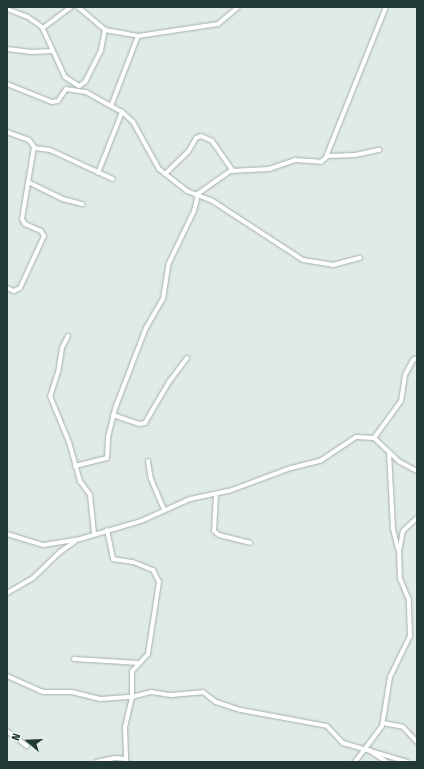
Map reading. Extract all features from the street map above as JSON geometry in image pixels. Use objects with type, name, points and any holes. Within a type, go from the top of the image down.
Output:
[{"type":"street","points":[[43,28],[70,7]]},
{"type":"street","points":[[78,7],[105,30],[138,36],[218,24],[238,7]]},
{"type":"street","points":[[75,466],[106,459],[114,415],[146,328],[163,299],[169,263],[194,211],[197,195],[232,170],[269,169],[295,160],[321,162],[326,157],[386,7]]},
{"type":"street","points":[[7,8],[28,17],[43,28],[52,51],[67,80],[71,83],[83,85],[101,50],[105,30]]},
{"type":"street","points":[[111,106],[138,36]]},
{"type":"street","points":[[7,49],[32,52],[52,51]]},
{"type":"street","points":[[7,84],[52,102],[58,100],[65,90],[73,88],[86,92],[122,112],[137,127],[157,166],[187,191],[211,200],[303,260],[333,265],[360,258]]},
{"type":"street","points":[[98,173],[122,112]]},
{"type":"street","points":[[7,132],[29,140],[34,148],[22,220],[41,231],[44,236],[20,288],[14,291],[7,288]]},
{"type":"street","points":[[165,174],[188,152],[196,138],[201,136],[212,141],[232,170]]},
{"type":"street","points":[[34,148],[50,150],[112,179]]},
{"type":"street","points":[[326,157],[379,150]]},
{"type":"street","points":[[28,182],[63,199],[82,204]]},
{"type":"street","points":[[68,336],[62,348],[58,372],[50,396],[69,442],[81,482],[90,495],[94,533]]},
{"type":"street","points":[[114,415],[139,424],[145,423],[168,382],[187,358]]},
{"type":"street","points":[[374,438],[401,401],[405,375],[412,360],[417,358]]},
{"type":"street","points":[[7,593],[33,578],[60,552],[80,539],[94,533],[141,521],[190,499],[216,494],[291,468],[320,461],[356,437],[374,438],[400,462],[417,471]]},
{"type":"street","points":[[354,762],[367,750],[383,723],[385,695],[390,677],[411,632],[409,600],[400,579],[399,551],[393,529],[389,452]]},
{"type":"street","points":[[148,461],[153,485],[164,510]]},
{"type":"street","points":[[216,494],[214,531],[219,535],[250,543]]},
{"type":"street","points":[[399,551],[403,531],[417,518]]},
{"type":"street","points":[[96,762],[115,758],[126,760],[125,727],[132,698],[133,668],[145,659],[150,646],[158,578],[153,570],[133,562],[113,559],[107,530]]},
{"type":"street","points":[[7,534],[43,545],[80,539]]},
{"type":"street","points":[[74,659],[139,663]]},
{"type":"street","points":[[7,676],[43,692],[72,692],[100,699],[132,698],[147,692],[171,695],[203,692],[216,702],[241,710],[327,726],[342,742],[408,762]]},
{"type":"street","points":[[383,723],[403,727],[417,742]]},
{"type":"street","points":[[7,731],[27,746]]},
{"type":"street","points":[[367,750],[387,762]]}]
